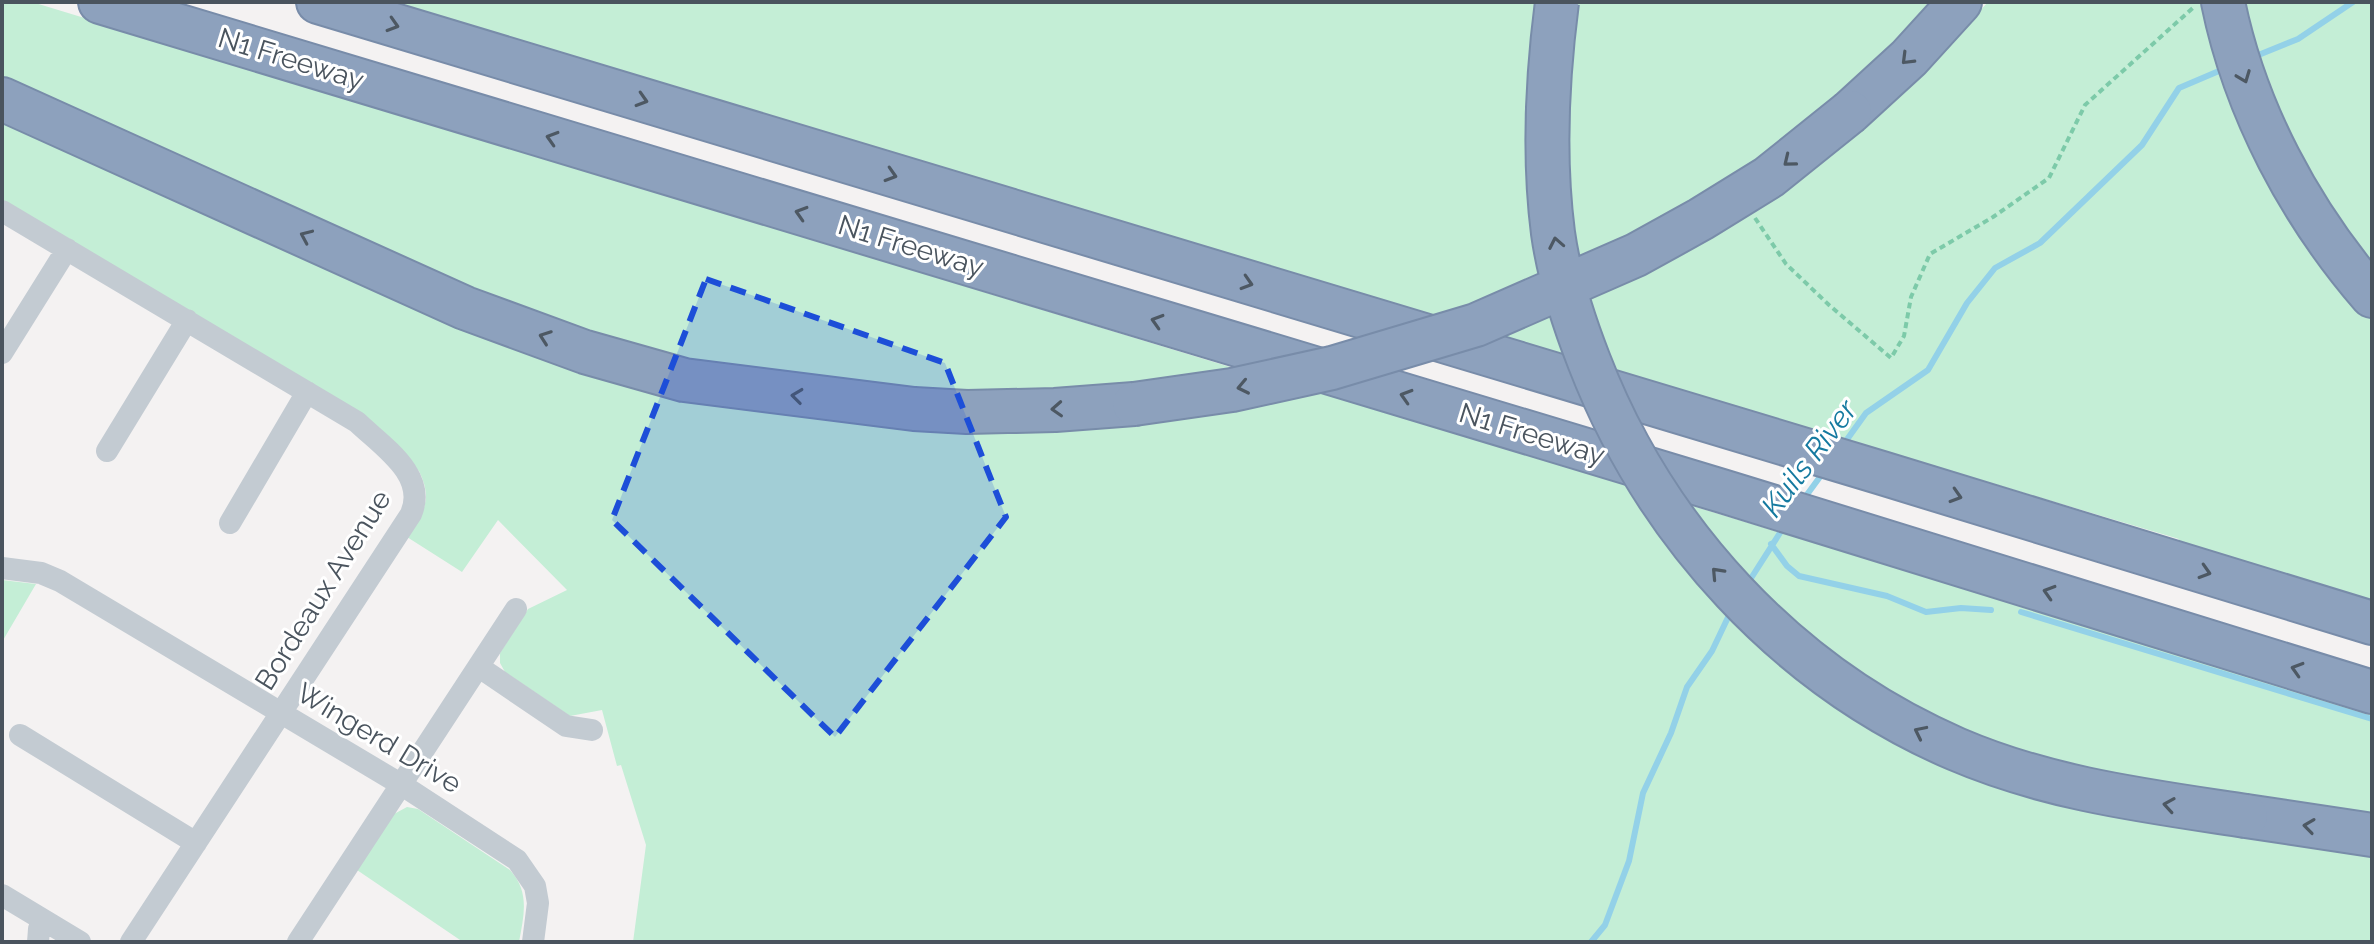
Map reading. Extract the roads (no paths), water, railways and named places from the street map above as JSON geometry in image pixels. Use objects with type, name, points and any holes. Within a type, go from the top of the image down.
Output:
[{"type":"highway","name":"N1 Freeway","points":[[100,2],[1722,491],[2372,692]]},
{"type":"highway","points":[[318,2],[2372,623]]},
{"type":"highway","points":[[1557,2],[1546,149],[1553,235],[1573,321],[1607,407],[1648,483],[1692,546],[1742,600],[1815,665],[1862,699],[1915,730],[1958,750],[2050,782],[2101,794],[2372,835]]},
{"type":"highway","points":[[2,99],[465,308],[585,352],[670,376],[787,395],[967,412],[1055,410],[1134,404],[1232,390],[1332,368],[1476,325],[1636,255],[1769,177],[1850,112],[1909,58],[1960,2]]},
{"type":"highway","points":[[2223,2],[2240,69],[2265,129],[2309,212],[2336,253],[2372,296]]},
{"type":"street","name":"Bordeaux Avenue","points":[[2,211],[357,422],[405,469],[416,489],[416,503],[131,942]]},
{"type":"street","points":[[2,353],[67,249]]},
{"type":"street","points":[[107,451],[187,320]]},
{"type":"street","points":[[230,523],[307,392]]},
{"type":"street","name":"Wingerd Drive","points":[[2,568],[41,573],[60,581],[402,785],[517,860],[535,886],[538,903],[533,942]]},
{"type":"street","points":[[298,942],[516,609]]},
{"type":"street","points":[[479,667],[566,726],[592,730]]},
{"type":"street","points":[[20,735],[196,843]]},
{"type":"street","points":[[2,895],[46,934],[80,942]]},
{"type":"waterway","name":"Kuils River","points":[[2251,58],[2298,39],[2353,2]]},
{"type":"waterway","name":"Kuils River","points":[[1843,445],[1866,413],[1928,370],[1967,303],[1995,268],[2040,243],[2142,145],[2179,88],[2226,68]]},
{"type":"waterway","name":"Kuils River","points":[[1803,500],[1825,470]]},
{"type":"waterway","name":"Kuils River","points":[[1748,583],[1785,525]]},
{"type":"waterway","points":[[1771,544],[1787,566],[1799,576],[1887,596],[1926,612],[1961,608],[1991,610]]},
{"type":"waterway","name":"Kuils River","points":[[1591,942],[1605,925],[1629,861],[1643,793],[1671,733],[1687,687],[1712,651],[1732,609]]},
{"type":"waterway","points":[[2021,612],[2372,719]]}]
